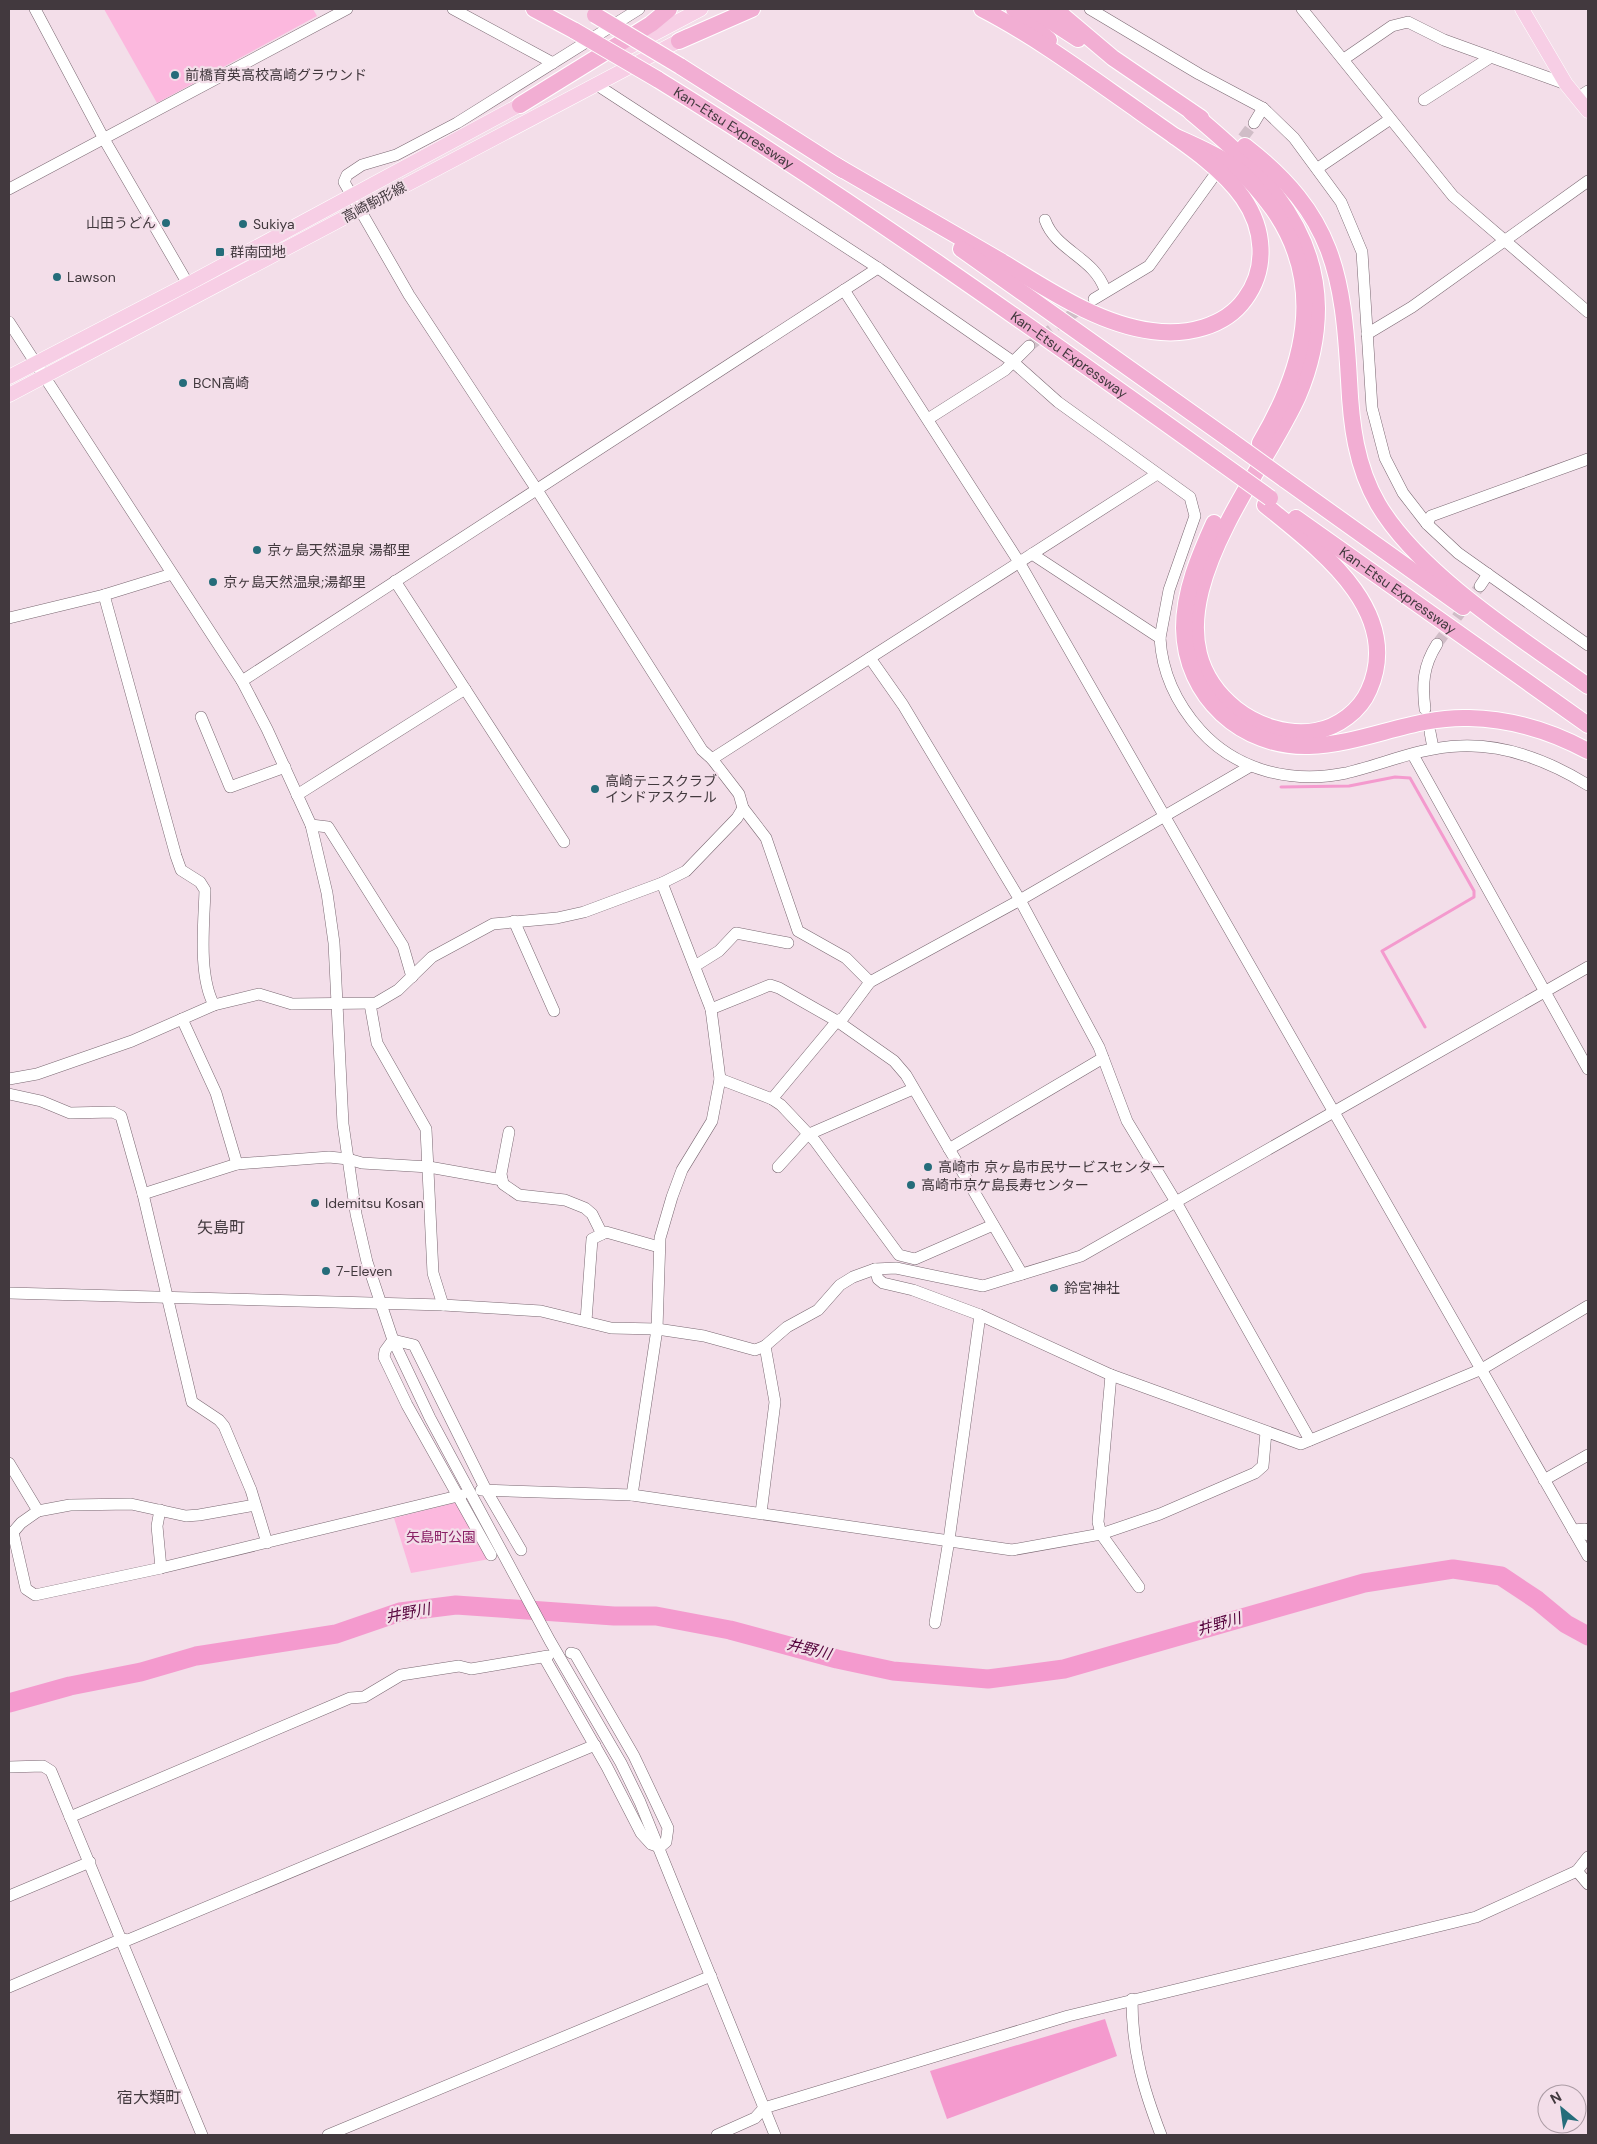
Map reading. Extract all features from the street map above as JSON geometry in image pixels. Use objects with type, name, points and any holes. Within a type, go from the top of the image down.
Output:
[{"type":"highway","name":"Kan-Etsu Expressway","points":[[534,9],[657,79],[805,173],[1030,326],[1267,502],[1588,724]]},
{"type":"highway","points":[[520,105],[651,24],[669,9]]},
{"type":"highway","points":[[678,41],[752,9]]},
{"type":"highway","points":[[835,165],[1092,312],[1135,328],[1178,333],[1217,322],[1232,313],[1245,300],[1254,284],[1260,267],[1261,249],[1258,230],[1243,197],[1214,168],[1174,136],[1096,81],[982,9]]},
{"type":"highway","points":[[1014,9],[1096,81]]},
{"type":"highway","points":[[1032,9],[1066,33],[1113,58]]},
{"type":"highway","points":[[1055,9],[1113,58],[1191,112],[1245,146],[1281,176],[1298,196],[1325,241],[1334,264],[1346,317],[1354,443],[1367,483],[1391,524],[1408,544],[1457,589],[1588,686]]},
{"type":"highway","name":"Kan-Etsu Expressway","points":[[590,12],[680,66],[835,165],[1029,297],[1588,695]]},
{"type":"highway","points":[[1191,112],[1251,165],[1271,187],[1292,218],[1301,233],[1312,267],[1317,307],[1313,350],[1298,396],[1227,521],[1208,569],[1199,603],[1198,634],[1200,650],[1212,681],[1232,706],[1246,716],[1281,730],[1316,731],[1344,719],[1357,709],[1367,695],[1378,664],[1374,630],[1364,606],[1342,574],[1267,502]]},
{"type":"highway","points":[[1174,136],[1236,168],[1266,199],[1290,239],[1298,261],[1305,304],[1301,348],[1287,391],[1217,517],[1205,543],[1189,588],[1184,628],[1187,650],[1192,671],[1211,704],[1237,728],[1271,742],[1290,745],[1329,744],[1418,722],[1467,718],[1520,724],[1545,731],[1588,750]]},
{"type":"main road","name":"高崎駒形線","points":[[9,377],[188,284],[702,9]]},
{"type":"main road","name":"高崎駒形線","points":[[9,395],[739,9]]},
{"type":"main road","points":[[1522,9],[1566,84],[1583,94],[1588,111]]},
{"type":"street","points":[[35,9],[104,139],[188,284]]},
{"type":"street","points":[[9,190],[347,9]]},
{"type":"street","points":[[453,9],[553,63]]},
{"type":"street","points":[[638,9],[458,123],[396,155],[362,165],[346,175],[344,182],[409,295],[537,490],[702,750],[712,759],[739,794],[743,808],[766,838],[798,931],[846,958],[870,982]]},
{"type":"street","points":[[1090,9],[1199,74],[1263,108],[1294,138],[1318,168],[1341,202],[1362,252],[1372,408],[1385,458],[1403,493],[1427,524],[1458,553],[1588,645]]},
{"type":"street","points":[[1302,9],[1344,59],[1389,120],[1453,196],[1588,312]]},
{"type":"street","points":[[1344,59],[1392,26],[1408,22],[1444,40],[1566,84]]},
{"type":"street","points":[[1424,100],[1491,57]]},
{"type":"street","points":[[597,85],[878,268],[1012,361],[1058,402],[1190,497],[1195,516],[1169,590],[1160,638],[1161,655],[1171,688],[1189,717],[1205,735],[1249,767],[1281,775],[1310,776],[1344,773],[1433,748],[1488,747],[1541,760],[1588,786]]},
{"type":"street","points":[[1254,123],[1263,108]]},
{"type":"street","points":[[1318,168],[1389,120]]},
{"type":"street","points":[[1094,298],[1149,266],[1214,176]]},
{"type":"street","points":[[1367,334],[1412,307],[1504,239],[1588,181]]},
{"type":"street","points":[[1045,220],[1049,233],[1101,277],[1105,290]]},
{"type":"street","points":[[242,681],[878,268]]},
{"type":"street","points":[[844,290],[1019,562],[1588,1556]]},
{"type":"street","points":[[9,322],[242,681],[285,767],[311,825],[327,893],[334,943],[343,1124],[348,1159],[356,1214],[367,1262],[380,1304],[393,1340],[430,1418],[549,1638],[621,1763],[660,1847],[775,2135]]},
{"type":"street","points":[[928,419],[1005,370],[1029,346]]},
{"type":"street","points":[[1427,524],[1431,516],[1588,459]]},
{"type":"street","points":[[712,759],[1157,474]]},
{"type":"street","points":[[1032,554],[1160,638]]},
{"type":"street","points":[[9,618],[104,594],[172,574]]},
{"type":"street","points":[[1480,586],[1488,574]]},
{"type":"street","points":[[395,581],[564,842]]},
{"type":"street","points":[[104,594],[176,856],[182,870],[200,882],[204,890],[206,976],[208,993],[214,1005]]},
{"type":"street","points":[[1425,709],[1422,686],[1424,670],[1437,644]]},
{"type":"street","points":[[870,658],[904,704],[1020,900],[1103,1058],[1126,1121],[1176,1202],[1310,1440]]},
{"type":"street","points":[[297,794],[465,689]]},
{"type":"street","points":[[201,717],[230,787],[285,767]]},
{"type":"street","points":[[1430,732],[1433,748]]},
{"type":"street","points":[[1412,755],[1588,1069]]},
{"type":"street","points":[[772,1099],[837,1021],[843,1018],[870,982],[1020,900],[1249,767]]},
{"type":"street","points":[[9,1078],[45,1071],[132,1041],[214,1005],[259,994],[292,1004],[376,1003],[394,992],[432,957],[493,924],[557,918],[584,912],[662,883],[686,871],[737,818],[743,808]]},
{"type":"street","points":[[311,825],[328,827],[403,946],[412,977]]},
{"type":"street","points":[[632,1495],[657,1329],[660,1247],[672,1197],[682,1170],[712,1120],[720,1079],[711,1010],[662,883]]},
{"type":"street","points":[[514,921],[554,1011]]},
{"type":"street","points":[[695,966],[719,951],[736,933],[788,943]]},
{"type":"street","points":[[9,1293],[443,1306],[541,1311],[611,1328],[657,1329],[704,1336],[755,1350],[765,1346],[787,1327],[818,1310],[840,1285],[853,1277],[875,1269],[896,1268],[983,1286],[1081,1256],[1588,967]]},
{"type":"street","points":[[711,1010],[770,985],[779,988],[837,1021],[894,1061],[906,1075],[1022,1274]]},
{"type":"street","points":[[370,1004],[377,1043],[426,1129],[434,1273],[443,1306]]},
{"type":"street","points":[[182,1019],[216,1093],[237,1164]]},
{"type":"street","points":[[949,1149],[1103,1058]]},
{"type":"street","points":[[720,1079],[772,1099],[781,1105],[807,1135],[815,1141],[899,1255],[915,1259],[993,1225]]},
{"type":"street","points":[[778,1167],[807,1135],[913,1089]]},
{"type":"street","points":[[9,1094],[41,1101],[70,1113],[117,1113],[122,1120],[143,1194],[192,1402],[219,1420],[224,1426],[251,1490],[267,1543]]},
{"type":"street","points":[[509,1132],[500,1174],[510,1190],[519,1195],[565,1200],[585,1208],[592,1214],[602,1234]]},
{"type":"street","points":[[143,1194],[237,1164],[329,1157],[362,1163],[429,1167],[502,1180]]},
{"type":"street","points":[[586,1321],[592,1239],[606,1232],[660,1247]]},
{"type":"street","points":[[875,1269],[878,1279],[883,1283],[913,1290],[980,1315],[1111,1375],[1301,1444],[1482,1369],[1588,1306]]},
{"type":"street","points":[[935,1623],[949,1540],[980,1315]]},
{"type":"street","points":[[393,1340],[414,1345],[483,1490],[521,1550]]},
{"type":"street","points":[[393,1340],[385,1351],[384,1357],[407,1405],[460,1495],[491,1555]]},
{"type":"street","points":[[761,1513],[775,1402],[765,1346]]},
{"type":"street","points":[[1111,1375],[1098,1522],[1101,1534],[1139,1588]]},
{"type":"street","points":[[483,1490],[632,1495],[1012,1550],[1101,1534],[1160,1514],[1255,1473],[1263,1466],[1266,1432]]},
{"type":"street","points":[[1544,1480],[1588,1455]]},
{"type":"street","points":[[9,1464],[38,1511]]},
{"type":"street","points":[[255,1505],[199,1516],[186,1516],[130,1504],[70,1505],[38,1511],[21,1523],[11,1534],[26,1589],[35,1595],[161,1568],[460,1495]]},
{"type":"street","points":[[160,1510],[157,1526],[161,1568]]},
{"type":"street","points":[[1573,1530],[1585,1529],[1588,1535]]},
{"type":"street","points":[[571,1653],[575,1654],[634,1756],[668,1828],[666,1842],[660,1847]]},
{"type":"street","points":[[70,1817],[350,1698],[364,1697],[401,1675],[459,1666],[471,1669],[546,1656],[644,1838],[651,1844],[660,1847]]},
{"type":"street","points":[[9,1987],[122,1939],[137,1936],[595,1745]]},
{"type":"street","points":[[9,1767],[43,1766],[51,1771],[202,2135]]},
{"type":"street","points":[[717,2135],[755,2118],[764,2108],[1068,2016],[1132,1999],[1476,1918],[1577,1871],[1588,1857]]},
{"type":"street","points":[[9,1896],[90,1862]]},
{"type":"street","points":[[1577,1871],[1588,1884]]},
{"type":"street","points":[[328,2135],[711,1976]]},
{"type":"street","points":[[1132,1999],[1132,2031],[1142,2087],[1161,2135]]},
{"type":"green space","name":"前橋育英高校高崎グラウンド","points":[[104,9],[313,9],[317,16],[157,103]]},
{"type":"green space","name":"矢島町公園","points":[[458,1502],[490,1559],[411,1573],[394,1518]]},
{"type":"shaded area","points":[[1105,2019],[1117,2056],[947,2119],[930,2071]]},
{"type":"waterway","points":[[1281,787],[1349,786],[1395,777],[1410,778],[1474,891],[1474,897],[1382,951],[1425,1027]]},
{"type":"waterway","name":"井野川","points":[[9,1703],[70,1686],[141,1672],[196,1656],[336,1634],[400,1612],[456,1605],[614,1616],[656,1616],[730,1630],[837,1659],[893,1671],[988,1679],[1064,1669],[1364,1583],[1453,1569],[1501,1576],[1537,1600],[1566,1624],[1588,1636]]},
{"type":"tunnel","points":[[1233,151],[1254,123]]},
{"type":"tunnel","points":[[1029,346],[1086,304]]},
{"type":"tunnel","points":[[1437,644],[1480,586]]},
{"type":"place","name":"前橋育英高校高崎グラウンド","points":[[175,75]]},
{"type":"place","name":"山田うどん","points":[[166,223]]},
{"type":"place","name":"Sukiya","points":[[243,224]]},
{"type":"place","name":"群南団地","points":[[220,252]]},
{"type":"place","name":"Lawson","points":[[57,277]]},
{"type":"place","name":"BCN高崎","points":[[183,383]]},
{"type":"place","name":"京ヶ島天然温泉 湯都里","points":[[257,550]]},
{"type":"place","name":"京ヶ島天然温泉;湯都里","points":[[213,582]]},
{"type":"place","name":"高崎テニスクラブ インドアスクール","points":[[595,789]]},
{"type":"place","name":"高崎市 京ヶ島市民サービスセンター","points":[[928,1167]]},
{"type":"place","name":"高崎市京ケ島長寿センター","points":[[911,1185]]},
{"type":"place","name":"Idemitsu Kosan","points":[[315,1203]]},
{"type":"place","name":"7-Eleven","points":[[326,1271]]},
{"type":"place","name":"鈴宮神社","points":[[1054,1288]]},
{"type":"district","name":"矢島町","points":[[221,1227]]},
{"type":"district","name":"宿大類町","points":[[149,2097]]}]
